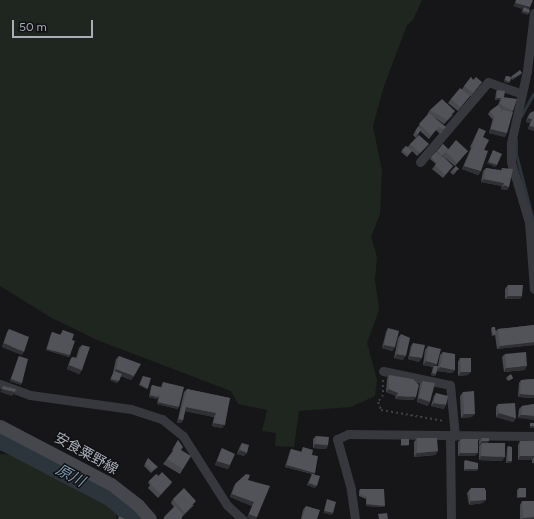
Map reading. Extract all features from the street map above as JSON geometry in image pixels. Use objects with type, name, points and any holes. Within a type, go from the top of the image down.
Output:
[{"type":"main road","name":"安食粟野線","points":[[0,426],[111,484],[138,505],[150,519]]},
{"type":"street","points":[[534,13],[522,94],[513,132],[511,162],[528,222],[534,289]]},
{"type":"street","points":[[420,162],[488,82],[522,94]]},
{"type":"street","points":[[383,371],[450,385],[454,423],[451,519]]},
{"type":"street","points":[[0,384],[30,395],[131,410],[162,419],[183,436],[227,505],[242,519]]},
{"type":"street","points":[[356,519],[351,489],[337,438],[348,434],[534,436]]},
{"type":"path","points":[[383,371],[383,395],[378,402],[381,410],[454,423]]},
{"type":"shaded area","points":[[0,0],[422,0],[413,20],[407,25],[384,86],[373,126],[382,171],[380,214],[371,237],[377,257],[375,279],[379,310],[367,343],[377,380],[375,396],[351,407],[299,411],[294,447],[275,446],[276,433],[262,431],[267,410],[238,404],[231,391],[97,340],[50,317],[0,286]]},
{"type":"shaded area","points":[[0,438],[15,446],[21,452],[0,451]]},
{"type":"shaded area","points":[[0,454],[21,455],[80,484],[118,509],[116,519],[0,519]]},
{"type":"building","points":[[516,0],[533,0],[530,7],[515,3]]},
{"type":"building","points":[[524,7],[530,10],[529,13],[522,11]]},
{"type":"building","points":[[520,70],[522,73],[513,78],[512,76]]},
{"type":"building","points":[[506,76],[511,77],[510,82],[505,80]]},
{"type":"building","points":[[471,77],[473,80],[476,77],[482,82],[473,93],[464,86]]},
{"type":"building","points":[[460,88],[470,96],[460,107],[451,99]]},
{"type":"building","points":[[497,90],[505,91],[504,97],[497,98]]},
{"type":"building","points":[[502,97],[517,99],[513,111],[500,104]]},
{"type":"building","points":[[442,99],[455,111],[447,120],[430,110]]},
{"type":"building","points":[[498,105],[502,110],[494,116],[490,111]]},
{"type":"building","points":[[503,110],[513,112],[507,133],[491,129],[495,115]]},
{"type":"building","points":[[534,111],[534,127],[530,126],[532,119],[529,118],[530,113]]},
{"type":"building","points":[[429,113],[446,127],[443,130],[439,127],[431,135],[419,124]]},
{"type":"building","points":[[418,127],[421,129],[418,134],[415,132]]},
{"type":"building","points":[[479,128],[486,131],[483,137],[489,140],[484,150],[472,146]]},
{"type":"building","points":[[419,135],[429,144],[420,153],[410,144]]},
{"type":"building","points":[[456,140],[468,151],[457,163],[446,152]]},
{"type":"building","points":[[443,144],[448,149],[442,156],[437,151]]},
{"type":"building","points":[[406,146],[412,151],[408,155],[402,150]]},
{"type":"building","points":[[473,146],[488,151],[481,171],[464,166]]},
{"type":"building","points":[[493,150],[502,154],[497,165],[488,162]]},
{"type":"building","points":[[436,152],[442,157],[437,163],[431,157]]},
{"type":"building","points":[[443,156],[453,166],[445,175],[435,165]]},
{"type":"building","points":[[456,166],[459,169],[455,172],[453,169]]},
{"type":"building","points":[[486,168],[502,171],[502,168],[513,169],[509,187],[504,185],[504,183],[484,179]]},
{"type":"building","points":[[508,285],[523,285],[522,296],[508,296]]},
{"type":"building","points":[[534,325],[534,342],[500,346],[498,329]]},
{"type":"building","points":[[492,327],[495,327],[496,334],[493,334]]},
{"type":"building","points":[[388,328],[399,331],[395,347],[384,345]]},
{"type":"building","points":[[9,329],[29,337],[24,352],[4,343]]},
{"type":"building","points":[[63,330],[74,334],[72,340],[75,341],[70,355],[47,349],[52,332],[61,335]]},
{"type":"building","points":[[401,334],[410,338],[406,356],[397,354]]},
{"type":"building","points":[[413,343],[425,345],[422,358],[410,356]]},
{"type":"building","points":[[82,345],[90,347],[82,370],[69,365],[72,357],[77,358]]},
{"type":"building","points":[[428,346],[441,349],[437,364],[426,361]]},
{"type":"building","points":[[443,352],[455,354],[455,370],[440,367]]},
{"type":"building","points":[[526,352],[527,366],[506,368],[505,354]]},
{"type":"building","points":[[19,356],[28,359],[22,383],[11,379]]},
{"type":"building","points":[[119,356],[141,364],[134,376],[116,369]]},
{"type":"building","points":[[460,358],[471,358],[471,372],[461,372]]},
{"type":"building","points":[[434,366],[438,366],[436,374],[433,373]]},
{"type":"building","points":[[114,371],[122,374],[119,381],[111,379]]},
{"type":"building","points":[[511,374],[513,378],[510,380],[508,376]]},
{"type":"building","points":[[389,375],[413,379],[419,385],[416,397],[398,396],[398,393],[389,389]]},
{"type":"building","points":[[143,376],[151,378],[148,388],[140,384]]},
{"type":"building","points":[[534,379],[534,395],[520,394],[521,380]]},
{"type":"building","points":[[423,381],[435,383],[430,402],[419,398]]},
{"type":"building","points":[[163,382],[184,387],[179,407],[158,402],[160,393],[158,397],[150,395],[152,385],[162,388]]},
{"type":"building","points":[[3,386],[16,389],[15,392],[2,389]]},
{"type":"building","points":[[187,389],[230,398],[225,425],[214,423],[216,413],[186,407],[183,420],[179,419]]},
{"type":"building","points":[[474,391],[475,414],[464,414],[463,392]]},
{"type":"building","points":[[436,393],[448,396],[446,405],[434,403]]},
{"type":"building","points":[[515,403],[516,418],[499,413],[498,404]]},
{"type":"building","points":[[534,404],[534,416],[521,415],[522,406]]},
{"type":"building","points":[[530,423],[534,423],[534,426],[530,426]]},
{"type":"building","points":[[316,436],[329,437],[328,445],[315,444]]},
{"type":"building","points":[[417,438],[437,438],[438,451],[417,453]]},
{"type":"building","points":[[482,438],[489,438],[489,441],[482,441]]},
{"type":"building","points":[[401,439],[409,439],[409,445],[401,445]]},
{"type":"building","points":[[461,439],[478,439],[478,453],[460,453]]},
{"type":"building","points":[[178,440],[183,447],[181,450],[176,447],[173,449]]},
{"type":"building","points":[[520,441],[534,441],[534,456],[520,456]]},
{"type":"building","points":[[242,443],[249,445],[247,453],[240,450]]},
{"type":"building","points":[[482,443],[505,443],[505,457],[481,456]]},
{"type":"building","points":[[508,446],[512,447],[512,461],[508,461]]},
{"type":"building","points":[[176,447],[191,456],[183,469],[167,459]]},
{"type":"building","points":[[303,447],[313,450],[312,455],[318,456],[315,473],[287,465],[291,449],[302,452]]},
{"type":"building","points":[[222,448],[235,454],[230,465],[217,461]]},
{"type":"building","points":[[148,458],[158,467],[152,471],[145,464]]},
{"type":"building","points":[[465,460],[478,463],[478,469],[465,469]]},
{"type":"building","points":[[162,472],[172,482],[161,494],[151,485]]},
{"type":"building","points":[[156,474],[159,476],[152,484],[149,481]]},
{"type":"building","points":[[246,474],[250,475],[248,480],[270,486],[257,517],[249,514],[254,502],[232,494],[236,483]]},
{"type":"building","points":[[312,474],[320,476],[317,486],[309,483]]},
{"type":"building","points":[[184,488],[196,501],[185,513],[173,499]]},
{"type":"building","points":[[471,488],[485,488],[485,490],[471,490]]},
{"type":"building","points":[[519,488],[526,488],[526,497],[518,497]]},
{"type":"building","points":[[360,489],[384,489],[385,506],[367,504],[367,497],[360,494]]},
{"type":"building","points":[[469,490],[486,490],[486,500],[471,501]]},
{"type":"building","points":[[327,499],[336,502],[333,513],[324,511]]},
{"type":"building","points":[[522,501],[534,501],[534,517],[523,518]]},
{"type":"building","points":[[175,506],[183,514],[182,518],[165,519],[164,517]]},
{"type":"building","points":[[306,506],[320,510],[317,519],[302,519]]},
{"type":"building","points":[[387,513],[388,519],[379,519],[378,514]]},
{"type":"building","points":[[119,516],[125,519],[118,519]]},
{"type":"waterway","points":[[521,116],[534,93]]},
{"type":"waterway","points":[[516,139],[516,154],[534,224]]},
{"type":"waterway","name":"原川","points":[[0,439],[111,497],[136,519]]}]
